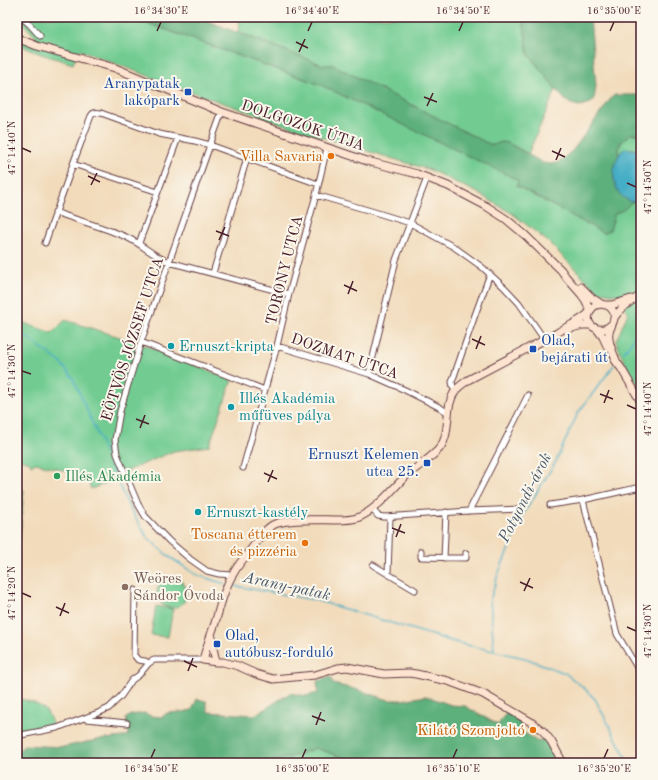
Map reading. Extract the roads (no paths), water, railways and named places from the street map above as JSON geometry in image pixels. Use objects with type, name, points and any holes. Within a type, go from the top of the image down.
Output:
[{"type":"street","points":[[21,17],[40,36]]},
{"type":"street","name":"DOLGOZÓK ÚTJA","points":[[17,38],[37,46],[115,68],[222,112],[327,148],[427,178],[448,186],[486,206],[506,219],[525,235],[561,270],[581,294],[586,301],[589,312]]},
{"type":"street","points":[[45,243],[91,116],[95,112],[159,134],[210,145],[318,184]]},
{"type":"street","name":"EÖTVÖS JÓZSEF UTCA","points":[[222,112],[141,342],[120,411],[115,440],[117,454],[138,504],[145,516],[156,529],[190,560],[207,571],[231,577]]},
{"type":"street","points":[[139,244],[178,138]]},
{"type":"street","name":"TORONY UTCA","points":[[243,468],[277,346],[327,148]]},
{"type":"street","points":[[213,273],[247,158]]},
{"type":"street","points":[[73,164],[158,192]]},
{"type":"street","points":[[369,374],[396,260],[427,178]]},
{"type":"street","points":[[316,195],[410,223],[454,247],[490,274],[519,303],[544,339]]},
{"type":"street","points":[[55,212],[115,232],[169,262],[289,294]]},
{"type":"street","name":"DOLGOZÓK ÚTJA","points":[[561,270],[592,298],[603,304]]},
{"type":"street","points":[[455,391],[452,382],[490,274]]},
{"type":"street","points":[[557,333],[585,317],[594,306],[603,304],[612,305],[640,296]]},
{"type":"street","points":[[618,363],[608,336],[609,331],[621,309],[629,302],[640,296]]},
{"type":"street","points":[[203,660],[204,653],[231,577],[265,532],[275,524],[291,521],[350,519],[365,514],[405,476],[437,452],[444,440],[448,425],[448,413],[455,391],[468,380],[557,333],[583,325],[604,330],[608,328],[613,322],[614,314],[609,307],[603,304]]},
{"type":"street","points":[[589,312],[588,318],[603,337],[641,402]]},
{"type":"street","points":[[141,342],[265,390]]},
{"type":"street","name":"DOZMAT UTCA","points":[[277,346],[369,374],[405,390],[448,413]]},
{"type":"street","points":[[469,510],[528,395]]},
{"type":"street","points":[[550,505],[583,500],[641,487]]},
{"type":"street","points":[[583,500],[617,634],[641,674]]},
{"type":"street","points":[[372,509],[378,516],[390,517],[469,510],[520,508]]},
{"type":"street","points":[[444,558],[446,512]]},
{"type":"street","points":[[388,574],[390,517]]},
{"type":"street","points":[[421,552],[421,557],[444,558],[466,558],[466,553]]},
{"type":"street","points":[[373,565],[414,590]]},
{"type":"street","points":[[135,590],[134,655],[138,660],[149,663]]},
{"type":"street","points":[[212,634],[212,643],[216,662]]},
{"type":"street","points":[[18,736],[57,728],[109,708],[121,696],[132,680],[154,660],[203,660],[223,662],[273,679],[315,675],[347,667],[384,674],[420,674],[483,694],[531,722],[543,731],[551,741],[563,763]]},
{"type":"street","points":[[84,718],[127,722]]},
{"type":"water","points":[[625,148],[641,151],[641,196],[632,202],[619,193],[614,177],[616,160]]},
{"type":"waterway","name":"Potyondi-árok","points":[[624,352],[641,328]]},
{"type":"waterway","name":"Arany-patak","points":[[17,330],[60,362],[73,378],[128,505],[147,537],[168,556],[197,575],[225,584]]},
{"type":"waterway","name":"Potyondi-árok","points":[[494,651],[490,600],[499,572],[524,513],[555,463],[578,413],[614,365]]},
{"type":"waterway","name":"Arany-patak","points":[[229,585],[315,600],[458,643],[525,658],[565,673],[595,699],[629,763]]},
{"type":"place","name":"Aranypatak lakópark","points":[[188,92]]},
{"type":"place","name":"Villa Savaria","points":[[331,156]]},
{"type":"place","name":"Ernuszt-kripta","points":[[171,346]]},
{"type":"place","name":"Olad, bejárati út","points":[[533,349]]},
{"type":"place","name":"Illés Akadémia műfüves pálya","points":[[231,407]]},
{"type":"place","name":"Ernuszt Kelemen utca 25.","points":[[427,463]]},
{"type":"place","name":"Illés Akadémia","points":[[57,476]]},
{"type":"place","name":"Ernuszt-kastély","points":[[198,512]]},
{"type":"place","name":"Toscana étterem és pizzéria","points":[[305,543]]},
{"type":"place","name":"Weöres Sándor Óvoda","points":[[125,587]]},
{"type":"place","name":"Olad, autóbusz-forduló","points":[[217,644]]},
{"type":"place","name":"Kilátó Szomjoltó","points":[[533,730]]}]
